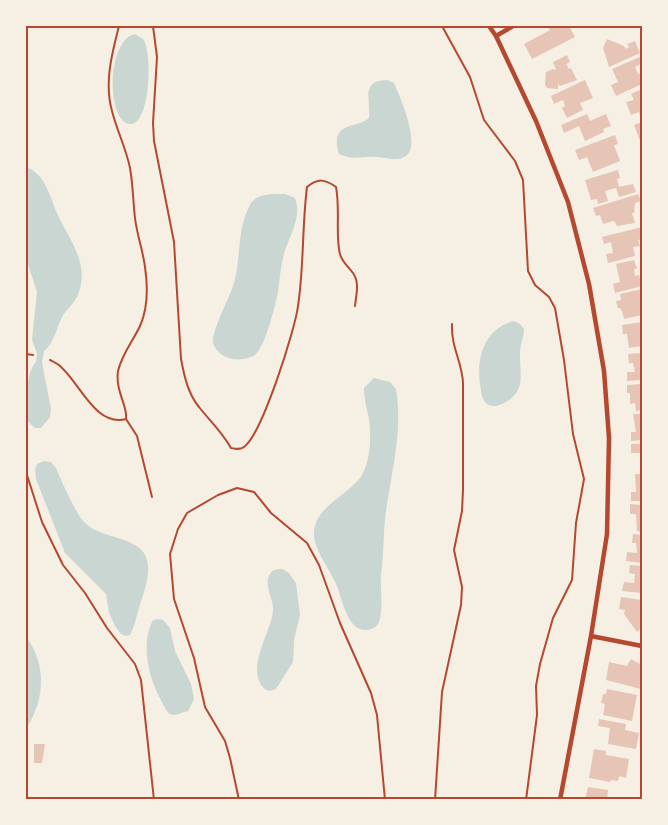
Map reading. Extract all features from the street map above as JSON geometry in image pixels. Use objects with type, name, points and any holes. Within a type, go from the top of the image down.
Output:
[{"type":"street","points":[[489,26],[496,36],[536,121],[568,202],[589,284],[604,371],[609,438],[607,534],[591,636],[560,800]]},
{"type":"street","points":[[496,36],[513,26]]},
{"type":"street","points":[[591,636],[642,646]]},
{"type":"lane","points":[[118,26],[110,67],[110,99],[126,149],[147,288],[146,309],[140,327],[121,359],[118,388],[127,414],[126,419],[137,435],[152,497]]},
{"type":"lane","points":[[153,26],[157,57],[154,141],[174,242],[181,359],[185,377],[198,406],[223,433],[231,448],[239,449],[246,446],[254,433],[273,391],[292,337],[298,306],[307,187],[315,180],[327,180],[336,187],[339,203],[339,250],[343,263],[354,274],[358,286],[355,306]]},
{"type":"lane","points":[[442,26],[470,77],[484,120],[515,161],[523,180],[528,271],[535,285],[549,297],[555,308],[573,434],[584,479],[576,523],[572,580],[549,628],[536,686],[537,715],[526,800]]},
{"type":"lane","points":[[435,800],[442,692],[461,605],[462,587],[454,550],[462,510],[464,383],[463,370],[453,348],[452,324]]},
{"type":"lane","points":[[26,354],[33,355]]},
{"type":"lane","points":[[50,360],[61,366],[93,406],[106,417],[120,421],[126,419]]},
{"type":"lane","points":[[26,472],[33,498],[57,555],[85,592],[107,628],[135,664],[141,680],[154,800]]},
{"type":"lane","points":[[239,800],[225,741],[205,707],[194,658],[174,599],[170,554],[178,529],[187,513],[218,495],[237,488],[254,492],[271,513],[307,543],[319,565],[374,704],[385,800]]},
{"type":"shaded area","points":[[135,34],[143,39],[146,46],[149,71],[146,100],[142,112],[137,121],[131,124],[123,120],[117,111],[113,81],[114,65],[119,51],[125,40]]},
{"type":"shaded area","points":[[387,80],[394,83],[405,110],[411,133],[409,152],[397,159],[353,158],[339,154],[337,143],[341,131],[369,118],[370,88],[379,81]]},
{"type":"shaded area","points":[[26,167],[37,174],[46,185],[56,211],[77,252],[82,274],[77,297],[63,315],[53,339],[44,351],[42,362],[51,409],[50,417],[41,428],[35,428],[26,420],[28,381],[36,362],[37,353],[32,340],[37,292],[26,258]]},
{"type":"shaded area","points":[[271,194],[285,194],[295,198],[297,211],[293,231],[284,255],[275,305],[263,343],[255,355],[232,359],[217,350],[213,338],[234,283],[245,216],[255,199]]},
{"type":"shaded area","points":[[514,321],[524,329],[520,349],[519,388],[510,399],[500,405],[491,406],[485,402],[481,393],[479,374],[481,354],[489,337],[496,330]]},
{"type":"shaded area","points":[[374,378],[390,382],[396,389],[398,420],[396,450],[385,519],[381,614],[377,625],[367,630],[360,629],[350,620],[336,584],[317,547],[314,535],[315,525],[326,508],[358,481],[366,467],[370,432],[364,388]]},
{"type":"shaded area","points":[[44,461],[51,462],[56,468],[73,505],[84,522],[95,530],[135,545],[146,558],[148,574],[130,635],[121,634],[115,626],[109,613],[106,594],[65,553],[36,479],[37,464]]},
{"type":"shaded area","points":[[282,569],[289,573],[296,583],[300,615],[294,640],[293,662],[276,689],[269,691],[258,679],[258,660],[273,611],[268,578],[273,571]]},
{"type":"shaded area","points":[[159,619],[170,628],[175,651],[191,684],[194,699],[188,711],[176,715],[170,714],[164,707],[153,683],[148,662],[149,630],[153,620]]},
{"type":"shaded area","points":[[26,636],[38,659],[41,682],[37,706],[26,729]]},
{"type":"building","points":[[547,26],[569,26],[575,37],[532,59],[524,44],[550,30]]},
{"type":"building","points":[[607,39],[626,49],[629,47],[627,44],[635,41],[640,53],[609,67],[603,48]]},
{"type":"building","points":[[567,55],[570,62],[566,64],[569,69],[571,68],[577,80],[560,86],[558,84],[558,89],[547,88],[545,85],[546,72],[556,70],[553,62]]},
{"type":"building","points":[[642,56],[642,63],[635,67],[638,74],[641,73],[642,84],[616,96],[611,85],[618,82],[612,69]]},
{"type":"building","points":[[585,80],[593,98],[580,103],[583,110],[567,118],[562,108],[565,106],[563,100],[554,104],[551,96]]},
{"type":"building","points":[[642,89],[642,122],[639,112],[631,115],[626,102],[634,100],[631,94]]},
{"type":"building","points":[[587,114],[590,121],[606,114],[611,126],[585,141],[579,126],[564,133],[561,125]]},
{"type":"building","points":[[642,122],[642,146],[634,125]]},
{"type":"building","points":[[615,135],[618,144],[614,145],[620,161],[593,172],[587,157],[579,160],[575,150]]},
{"type":"building","points":[[618,170],[619,187],[633,184],[636,192],[619,197],[616,188],[605,191],[608,201],[598,204],[597,199],[591,200],[585,180]]},
{"type":"building","points":[[638,194],[641,201],[635,203],[634,213],[632,213],[635,223],[617,226],[613,221],[603,224],[600,215],[596,216],[593,208]]},
{"type":"building","points":[[642,227],[642,239],[638,240],[640,246],[633,247],[635,256],[608,263],[606,254],[613,253],[611,242],[604,244],[602,237]]},
{"type":"building","points":[[634,260],[637,269],[634,269],[635,276],[639,275],[642,286],[615,293],[613,284],[620,282],[616,264]]},
{"type":"building","points":[[642,289],[642,315],[624,319],[616,301],[621,300],[620,294]]},
{"type":"building","points":[[642,322],[642,346],[629,348],[627,334],[623,334],[622,325]]},
{"type":"building","points":[[642,353],[642,380],[627,381],[627,372],[635,372],[633,363],[629,363],[628,354]]},
{"type":"building","points":[[642,384],[642,410],[636,411],[635,403],[630,404],[627,385]]},
{"type":"building","points":[[633,414],[642,414],[642,440],[631,441],[631,432],[636,432]]},
{"type":"building","points":[[631,444],[642,444],[642,471],[640,471],[640,453],[631,453]]},
{"type":"building","points":[[635,474],[642,474],[642,501],[631,501],[631,492],[636,492]]},
{"type":"building","points":[[630,504],[642,505],[642,532],[637,531],[636,514],[630,514]]},
{"type":"building","points":[[633,534],[642,535],[642,563],[626,561],[627,552],[637,553],[636,543],[632,543]]},
{"type":"building","points":[[630,565],[642,566],[642,593],[622,591],[624,582],[634,583],[635,574],[629,573]]},
{"type":"building","points":[[621,597],[642,600],[642,628],[637,632],[624,614],[625,610],[619,609]]},
{"type":"building","points":[[631,659],[642,665],[641,689],[606,680],[609,662],[627,666]]},
{"type":"building","points":[[607,689],[637,695],[632,721],[603,715],[605,704],[601,703]]},
{"type":"building","points":[[599,719],[626,724],[625,730],[639,733],[636,749],[608,744],[610,728],[598,726]]},
{"type":"building","points":[[34,744],[45,744],[42,763],[34,763]]},
{"type":"building","points":[[594,749],[606,751],[606,755],[629,759],[626,778],[619,776],[618,781],[611,780],[610,782],[589,778]]},
{"type":"building","points":[[588,787],[608,790],[607,800],[585,800]]}]
